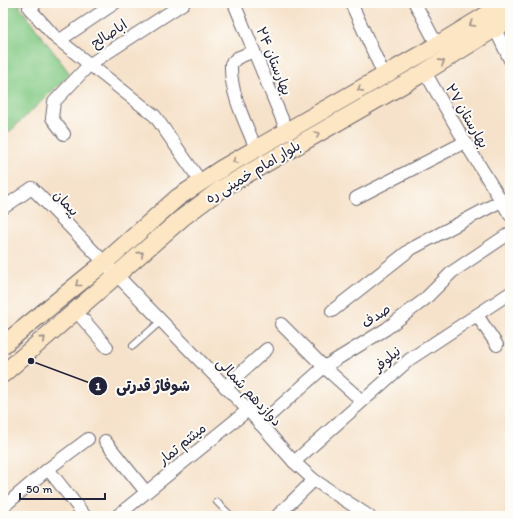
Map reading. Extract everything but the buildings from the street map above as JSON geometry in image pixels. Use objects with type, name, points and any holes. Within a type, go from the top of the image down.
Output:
[{"type":"main road","name":"بلوار امام خمینی ره","points":[[3,345],[104,263],[177,198],[256,149],[502,8]]},
{"type":"main road","name":"بلوار امام خمینی ره","points":[[3,374],[182,218],[221,189],[425,72],[494,29],[502,8]]},
{"type":"street","points":[[36,3],[29,8],[60,40],[155,116],[201,182]]},
{"type":"street","points":[[60,40],[115,3]]},
{"type":"street","name":"اباصالح","points":[[64,134],[52,118],[54,102],[90,64],[184,3]]},
{"type":"street","name":"بهارستان ۲۴","points":[[234,3],[287,131]]},
{"type":"street","points":[[352,3],[384,75]]},
{"type":"street","points":[[415,3],[437,45]]},
{"type":"street","points":[[494,29],[510,60]]},
{"type":"street","points":[[254,51],[237,58],[231,64],[231,74],[234,91],[256,149]]},
{"type":"street","name":"بهارستان ۲۷","points":[[425,72],[465,142],[510,214]]},
{"type":"street","points":[[356,198],[465,142]]},
{"type":"street","name":"پیمان","points":[[3,208],[32,188],[104,263]]},
{"type":"street","points":[[332,311],[411,249],[501,201]]},
{"type":"street","name":"صدف","points":[[260,424],[324,367],[386,329],[424,300],[452,272],[510,233]]},
{"type":"street","name":"دوازدهم شمالی","points":[[104,263],[248,410],[294,462],[314,480],[364,515]]},
{"type":"street","name":"نیلوفر","points":[[294,462],[362,400],[410,359],[510,293]]},
{"type":"street","points":[[76,311],[107,347]]},
{"type":"street","points":[[477,315],[498,345]]},
{"type":"street","points":[[281,324],[324,367],[362,400]]},
{"type":"street","points":[[225,387],[267,349]]},
{"type":"street","name":"میثتم تمار","points":[[117,516],[248,410]]},
{"type":"street","points":[[3,507],[48,469],[88,439]]},
{"type":"street","points":[[106,441],[146,492]]},
{"type":"street","points":[[48,469],[85,516]]},
{"type":"street","points":[[277,516],[314,480]]},
{"type":"lane","points":[[133,346],[161,321]]},
{"type":"lane","points":[[217,502],[231,516]]},
{"type":"green space","points":[[3,3],[24,3],[19,6],[70,74],[3,138]]},
{"type":"place","name":"شوفاژ قدرتی","points":[[31,361]]}]
